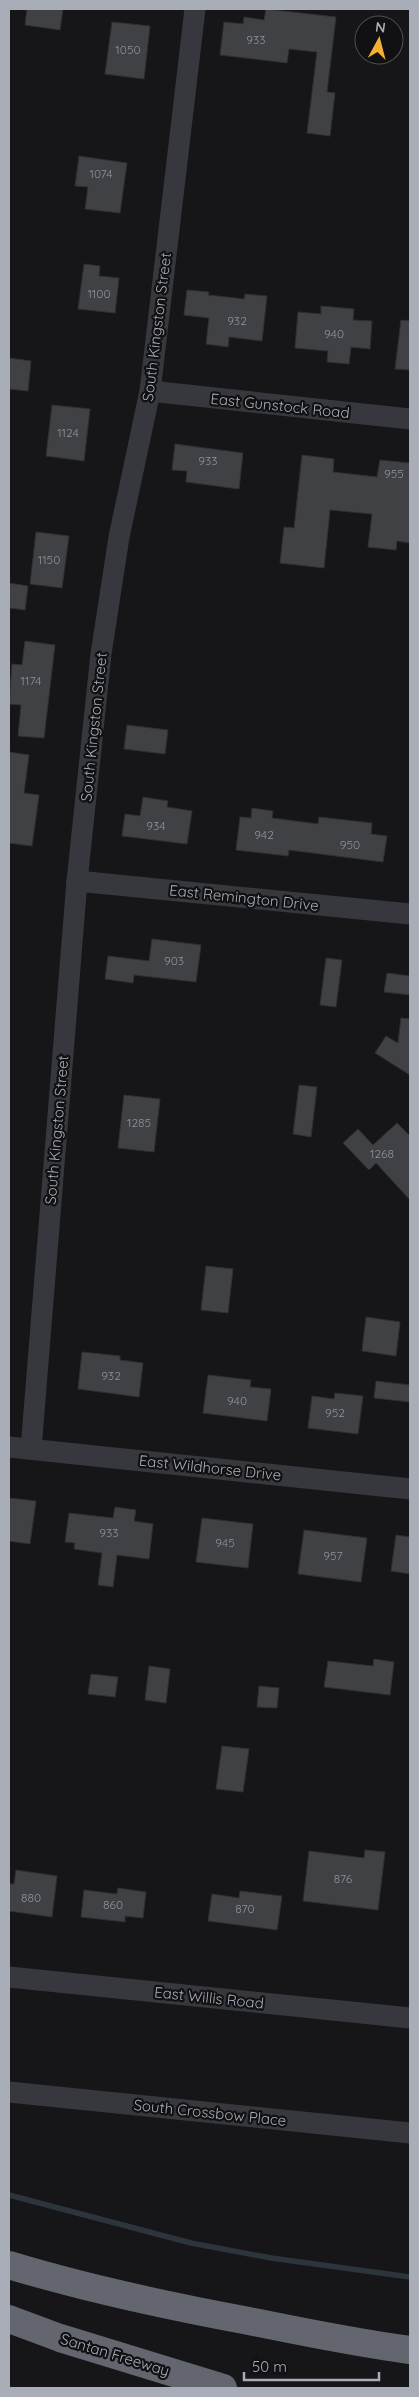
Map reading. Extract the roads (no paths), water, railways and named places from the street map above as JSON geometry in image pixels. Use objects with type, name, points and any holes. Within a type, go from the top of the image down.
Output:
[{"type":"highway","points":[[9,2265],[61,2281],[189,2310],[370,2345],[410,2350]]},
{"type":"highway","name":"Santan Freeway","points":[[9,2318],[60,2338],[223,2388]]},
{"type":"street","name":"South Kingston Street","points":[[31,1450],[77,882],[101,654],[120,537],[150,391],[195,9]]},
{"type":"street","name":"East Gunstock Road","points":[[150,391],[410,419]]},
{"type":"street","name":"East Remington Drive","points":[[77,882],[410,914]]},
{"type":"street","name":"East Wildhorse Drive","points":[[9,1447],[410,1489]]},
{"type":"street","name":"East Willis Road","points":[[9,1977],[410,2018]]},
{"type":"street","name":"South Crossbow Place","points":[[9,2092],[410,2133]]},
{"type":"waterway","points":[[9,2195],[191,2243],[271,2258],[410,2277]]}]
